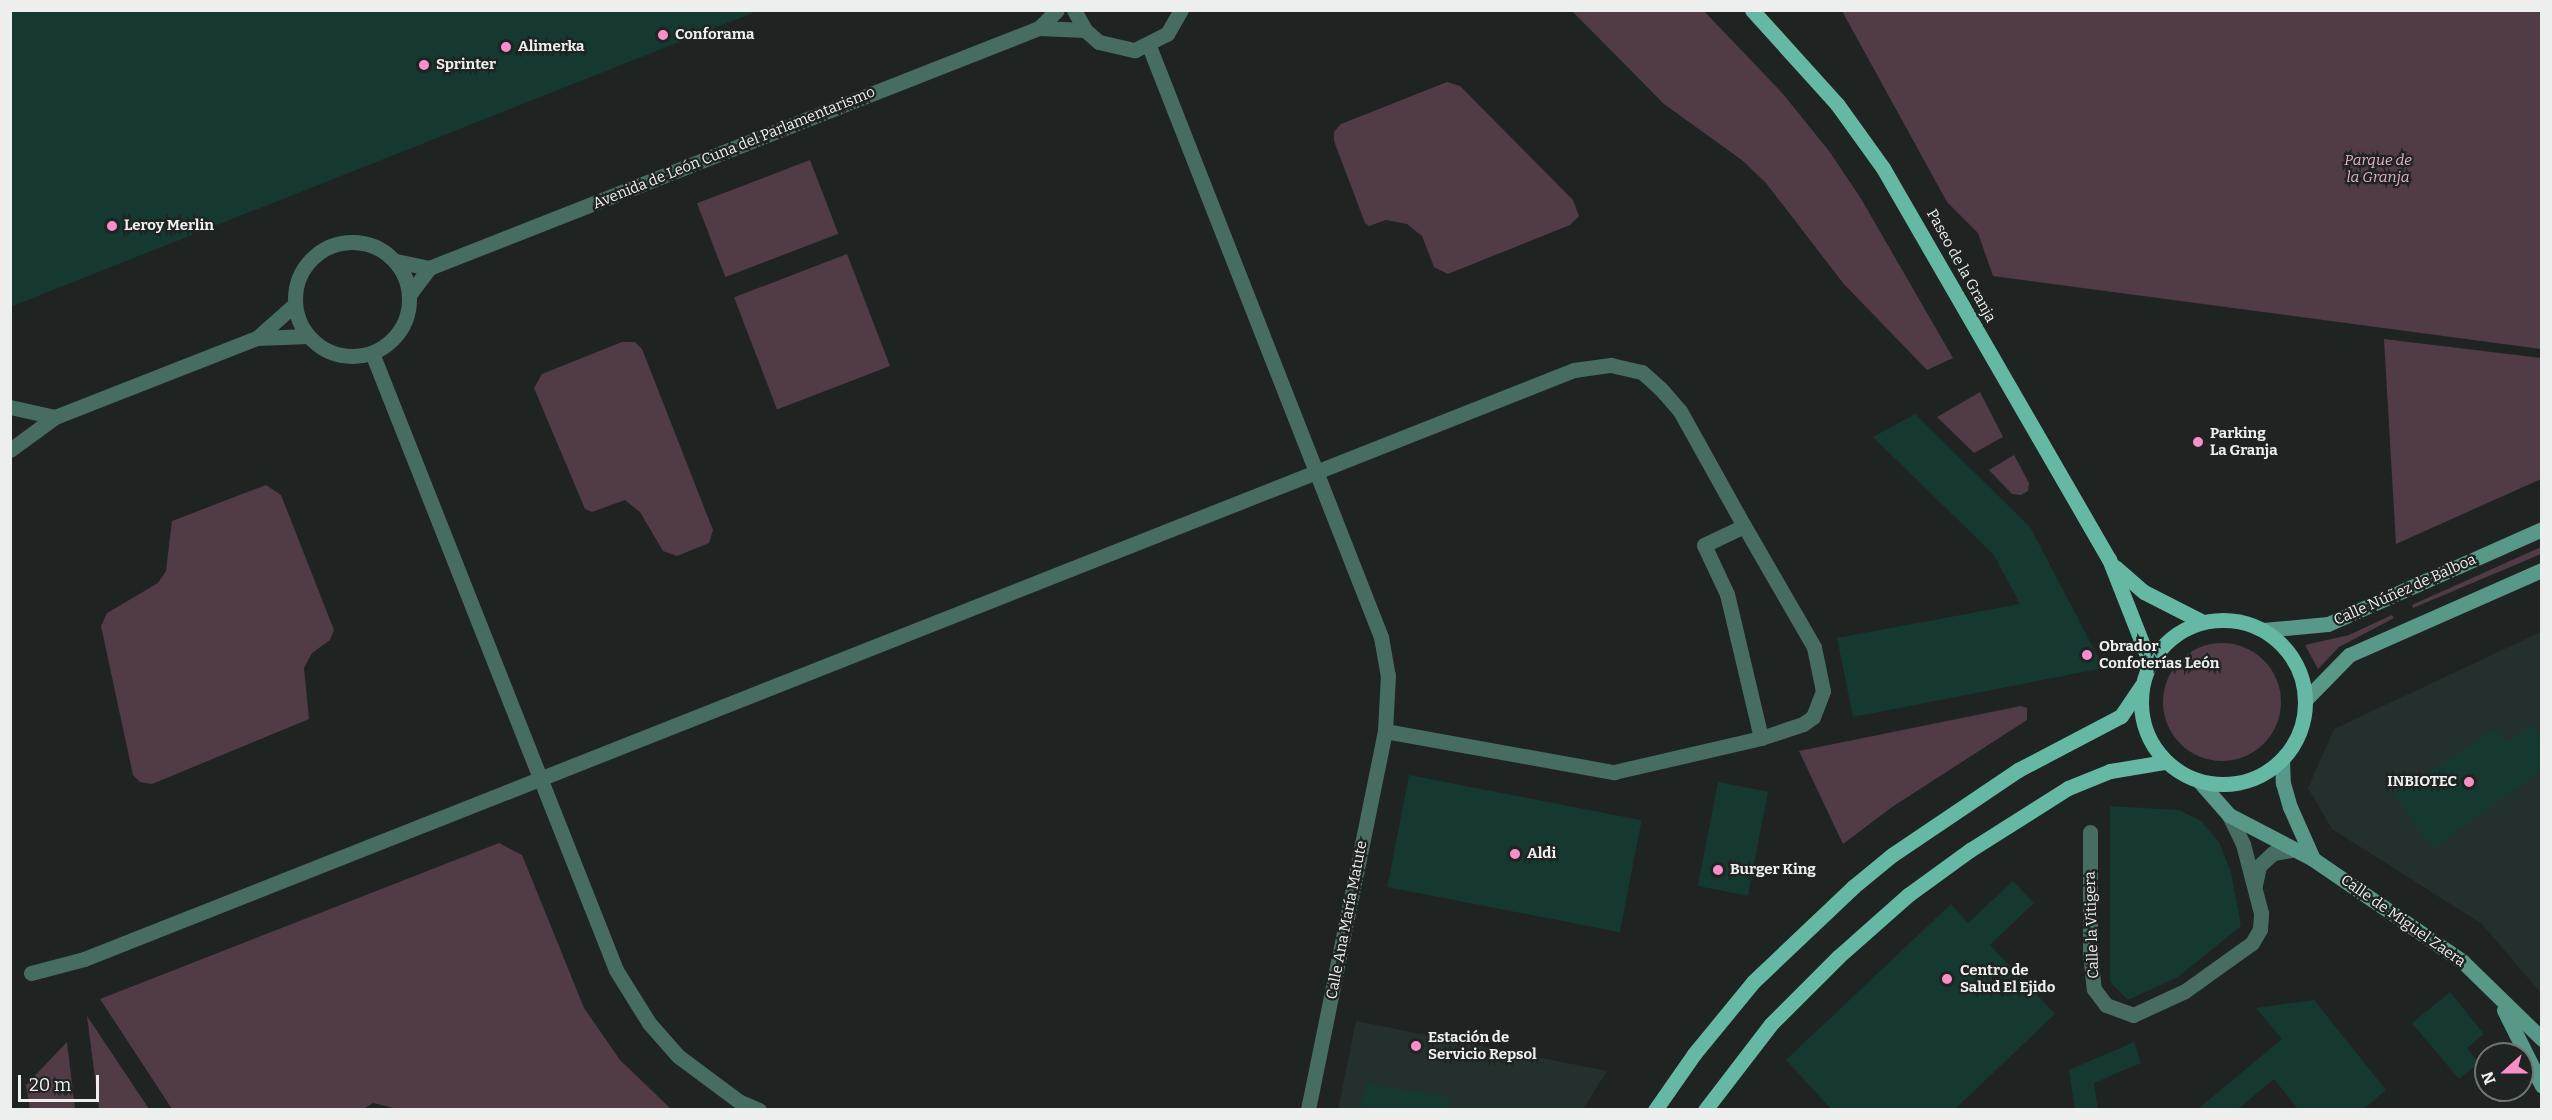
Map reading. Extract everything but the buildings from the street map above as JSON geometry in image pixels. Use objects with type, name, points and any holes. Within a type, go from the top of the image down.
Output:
[{"type":"main road","name":"Paseo de la Granja","points":[[1752,10],[1837,104],[1883,168],[2109,559],[2150,663]]},
{"type":"main road","name":"Paseo de la Granja","points":[[2109,559],[2125,579],[2144,592],[2203,622]]},
{"type":"main road","points":[[1655,1110],[1694,1054],[1754,981],[1853,887],[1892,855],[2018,770],[2121,716],[2141,686],[2150,663],[2163,644],[2182,630],[2203,622],[2224,619],[2264,630],[2285,648],[2295,664],[2305,700],[2295,742],[2282,759],[2265,774],[2244,782],[2222,785],[2200,782],[2165,762],[2149,740],[2141,714],[2141,686]]},
{"type":"main road","points":[[1705,1110],[1772,1024],[1838,957],[1908,895],[1970,850],[2068,788],[2110,771],[2165,762]]},
{"type":"street","name":"Avenida de León Cuna del Parlamentarismo","points":[[429,268],[1039,28],[1057,10]]},
{"type":"street","points":[[1074,10],[1084,30]]},
{"type":"street","points":[[1149,46],[1167,34],[1181,10]]},
{"type":"street","name":"Avenida de León Cuna del Parlamentarismo","points":[[1039,28],[1084,30],[1099,42],[1117,49],[1149,46]]},
{"type":"street","name":"Calle Ana María Matute","points":[[1149,46],[1381,637],[1388,675],[1385,731],[1308,1110]]},
{"type":"street","points":[[347,241],[365,243],[396,261],[429,268],[409,295],[400,330],[388,344],[372,353],[337,355],[308,336],[299,321],[295,304],[303,269],[330,246],[347,241]]},
{"type":"street","points":[[396,261],[409,295]]},
{"type":"street","points":[[257,338],[295,304]]},
{"type":"street","points":[[10,450],[55,417],[257,338],[308,336]]},
{"type":"street","points":[[372,353],[616,970],[649,1023],[678,1056],[740,1102],[759,1110]]},
{"type":"street","points":[[31,973],[84,959],[1574,370],[1611,365],[1642,372],[1680,411],[1743,526],[1814,647],[1822,675],[1823,691],[1813,717],[1789,730],[1761,738],[1614,772],[1385,731]]},
{"type":"street","points":[[10,407],[55,417]]},
{"type":"street","points":[[1743,526],[1704,545],[1727,594],[1761,738]]},
{"type":"street","name":"Calle Núñez de Balboa","points":[[2264,630],[2328,624],[2541,529]]},
{"type":"street","points":[[2305,700],[2349,655],[2541,570]]},
{"type":"street","points":[[2282,759],[2285,791],[2313,859]]},
{"type":"street","name":"Calle de Miguel Zaera","points":[[2200,782],[2229,815],[2290,850],[2313,859],[2462,961],[2541,1039]]},
{"type":"street","name":"Calle la Vitigera","points":[[2090,832],[2090,953],[2094,989],[2106,1005],[2133,1015],[2185,991],[2252,943],[2260,929],[2261,913],[2243,844],[2229,815]]},
{"type":"street","points":[[2254,888],[2259,866],[2273,853],[2290,850]]},
{"type":"street","name":"Calle de Miguel Zaera","points":[[2490,987],[2514,1024],[2541,1086]]},
{"type":"shaded area","points":[[2541,632],[2541,993],[2482,924],[2332,829],[2308,788],[2334,729]]},
{"type":"shaded area","name":"Estación de Servicio Repsol","points":[[1356,1021],[1607,1071],[1583,1109],[1338,1110]]},
{"type":"green space","points":[[1572,11],[1704,11],[1783,94],[1829,151],[1860,197],[1953,358],[1927,370],[1843,283],[1766,183],[1743,161],[1664,104]]},
{"type":"green space","name":"Parque de la Granja","points":[[1842,11],[2541,11],[2541,349],[1993,276],[1978,233],[1947,202]]},
{"type":"green space","points":[[1447,82],[1460,86],[1573,200],[1579,216],[1570,225],[1448,274],[1434,267],[1422,236],[1407,224],[1386,220],[1369,226],[1365,223],[1334,141],[1334,132],[1341,124]]},
{"type":"green space","points":[[810,160],[838,234],[725,277],[697,203]]},
{"type":"green space","points":[[847,254],[890,366],[777,409],[734,297]]},
{"type":"green space","points":[[2384,339],[2541,358],[2541,479],[2396,544]]},
{"type":"green space","points":[[622,342],[635,342],[642,349],[713,530],[709,543],[677,556],[663,551],[640,512],[625,500],[592,512],[585,509],[534,388],[542,374]]},
{"type":"green space","points":[[1980,392],[2003,437],[1974,453],[1937,417]]},
{"type":"green space","points":[[2014,455],[2029,483],[2028,491],[2021,495],[2012,494],[1989,470]]},
{"type":"green space","points":[[266,485],[281,495],[334,630],[330,640],[312,653],[304,668],[309,719],[152,784],[140,782],[133,775],[101,626],[107,613],[158,583],[166,571],[172,521]]},
{"type":"green space","points":[[2541,547],[2541,554],[2413,608],[2412,605]]},
{"type":"green space","points":[[2392,615],[2394,618],[2339,647],[2318,669],[2305,645],[2349,635]]},
{"type":"green space","points":[[2222,643],[2245,647],[2264,660],[2277,679],[2281,702],[2277,725],[2264,744],[2245,757],[2222,761],[2199,757],[2180,744],[2167,725],[2163,702],[2167,679],[2180,660],[2199,647]]},
{"type":"green space","points":[[2021,706],[2027,708],[2027,720],[1892,807],[1843,844],[1799,751]]},
{"type":"green space","points":[[499,843],[522,855],[584,1008],[620,1060],[671,1109],[402,1110],[373,1103],[362,1110],[172,1109],[100,999]]},
{"type":"green space","points":[[87,1016],[149,1109],[99,1109]]},
{"type":"green space","points":[[67,1042],[75,1109],[30,1109],[26,1085]]},
{"type":"place","name":"Conforama","points":[[663,35]]},
{"type":"place","name":"Alimerka","points":[[506,47]]},
{"type":"place","name":"Sprinter","points":[[424,65]]},
{"type":"place","name":"Leroy Merlin","points":[[112,226]]},
{"type":"place","name":"Parking La Granja","points":[[2198,442]]},
{"type":"place","name":"Obrador Confoterías León","points":[[2087,655]]},
{"type":"place","name":"INBIOTEC","points":[[2469,782]]},
{"type":"place","name":"Aldi","points":[[1515,854]]},
{"type":"place","name":"Burger King","points":[[1718,870]]},
{"type":"place","name":"Centro de Salud El Ejido","points":[[1947,979]]},
{"type":"place","name":"Estación de Servicio Repsol","points":[[1416,1046]]}]
